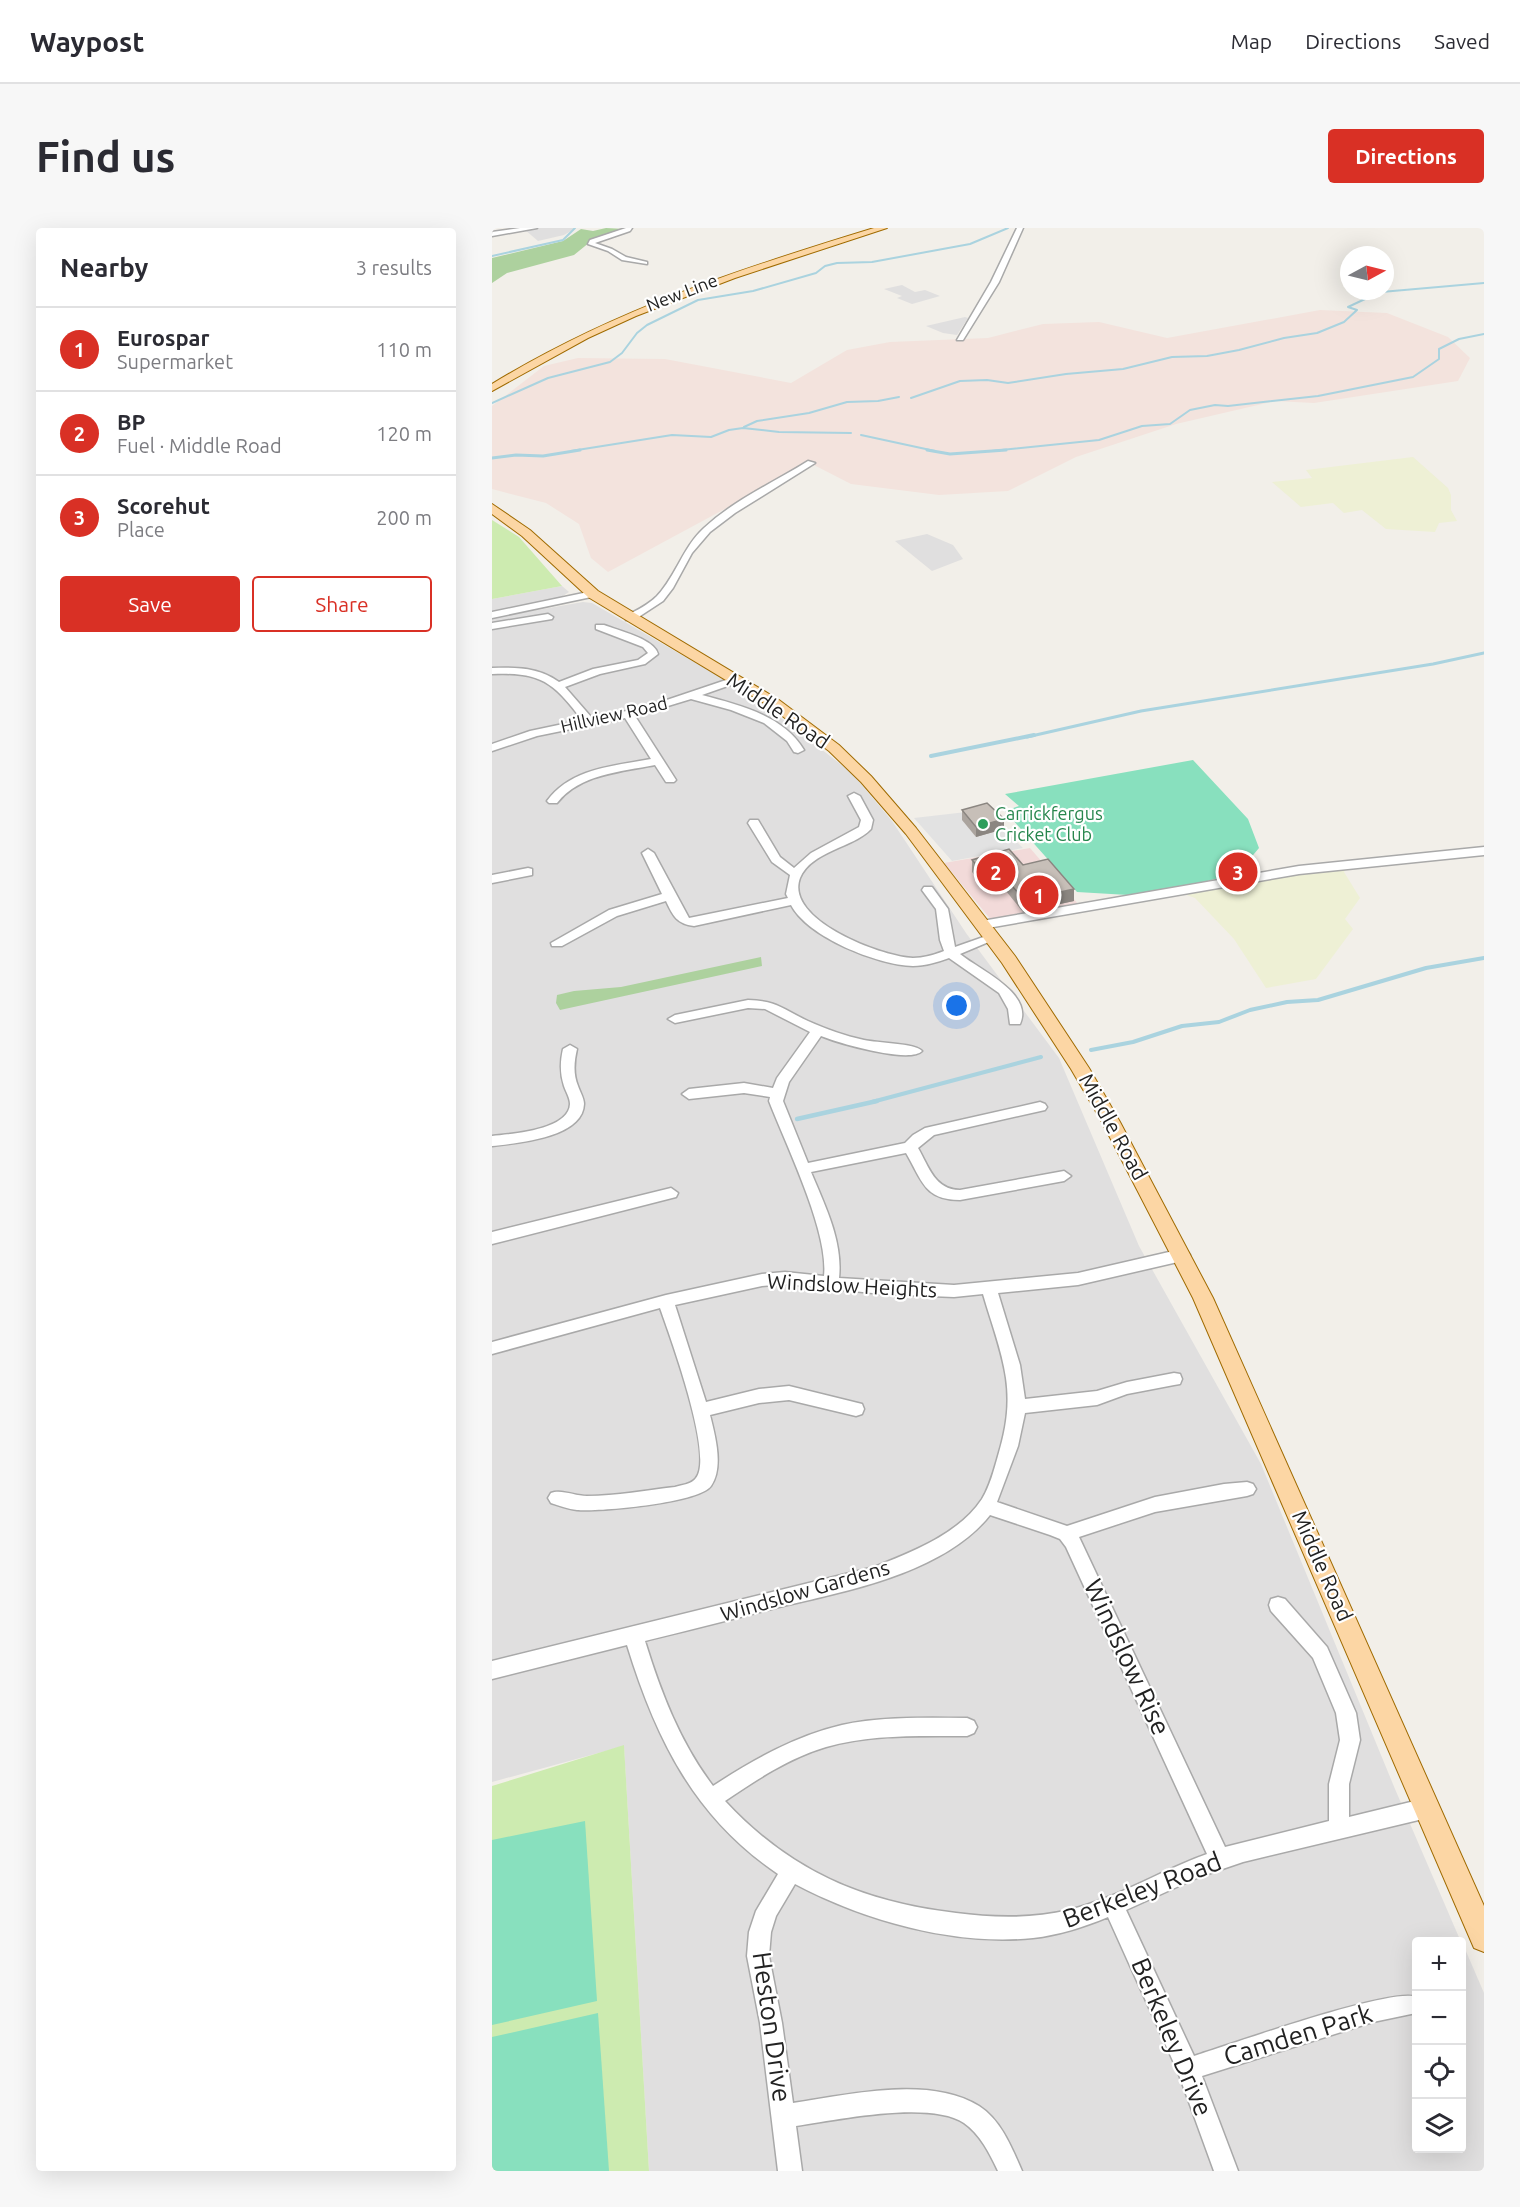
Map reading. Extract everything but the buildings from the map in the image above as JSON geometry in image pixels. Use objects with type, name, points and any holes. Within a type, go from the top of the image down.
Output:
[{"type":"main road","name":"New Line","points":[[492,387],[558,348],[631,313],[728,275],[883,228]]},
{"type":"main road","name":"Middle Road","points":[[492,508],[526,533],[593,594],[793,716],[852,765],[922,844],[987,931],[1080,1068],[1182,1255],[1214,1322],[1484,1938]]},
{"type":"street","points":[[492,234],[534,228]]},
{"type":"street","points":[[629,228],[627,231],[592,241],[591,244],[610,250],[624,259],[645,263]]},
{"type":"street","points":[[960,338],[995,282],[1020,228]]},
{"type":"street","points":[[630,618],[650,608],[658,601],[676,579],[687,553],[707,530],[812,463]]},
{"type":"street","points":[[492,615],[593,594]]},
{"type":"street","points":[[492,626],[548,617]]},
{"type":"street","points":[[559,685],[597,671],[641,662],[653,654],[650,647],[600,627]]},
{"type":"street","points":[[492,671],[529,672],[544,676],[559,685],[590,723]]},
{"type":"street","name":"Hillview Road","points":[[492,748],[534,733],[629,716],[735,680]]},
{"type":"street","points":[[692,696],[752,713],[793,740],[798,750]]},
{"type":"street","points":[[629,716],[670,780]]},
{"type":"street","points":[[553,801],[561,789],[579,779],[658,761]]},
{"type":"street","points":[[854,796],[865,815],[867,824],[865,829],[828,847],[797,873],[792,883],[795,900],[819,927],[877,956],[896,961],[918,962],[951,952],[987,931],[1299,870],[1484,851]]},
{"type":"street","points":[[754,823],[777,863],[784,869],[797,873]]},
{"type":"street","points":[[648,853],[681,919],[689,922],[795,900]]},
{"type":"street","points":[[492,879],[528,872]]},
{"type":"street","points":[[928,890],[941,907],[945,935],[951,952],[965,965],[1007,993],[1016,1008],[1015,1021]]},
{"type":"street","points":[[557,943],[613,913],[670,896]]},
{"type":"street","points":[[675,1019],[742,1005],[761,1004],[776,1008],[818,1031],[866,1046],[915,1051]]},
{"type":"street","points":[[818,1031],[782,1081],[777,1093],[777,1108],[825,1226],[833,1264],[831,1283]]},
{"type":"street","points":[[492,1141],[555,1129],[570,1120],[576,1112],[577,1104],[568,1078],[570,1049]]},
{"type":"street","points":[[690,1094],[744,1088],[777,1093]]},
{"type":"street","points":[[803,1169],[910,1147],[918,1137],[930,1131],[1040,1107]]},
{"type":"street","points":[[910,1147],[933,1186],[944,1195],[960,1195],[1064,1176]]},
{"type":"street","points":[[492,1238],[671,1193]]},
{"type":"street","name":"Windslow Heights","points":[[492,1348],[666,1301],[762,1280],[785,1278],[939,1292],[1078,1279],[1182,1255]]},
{"type":"street","name":"Windslow Gardens","points":[[492,1670],[830,1588],[890,1570],[952,1536],[971,1522],[986,1506],[1003,1469],[1014,1432],[1017,1407],[1014,1377],[989,1289]]},
{"type":"street","points":[[557,1498],[574,1503],[657,1496],[698,1487],[707,1479],[711,1464],[701,1410],[666,1301]]},
{"type":"street","points":[[1017,1407],[1097,1398],[1145,1383],[1174,1379]]},
{"type":"street","points":[[701,1410],[759,1396],[789,1393],[856,1408]]},
{"type":"street","points":[[986,1506],[1066,1534],[1147,1507],[1216,1492],[1248,1489]]},
{"type":"street","name":"Windslow Rise","points":[[1066,1534],[1078,1551],[1220,1859]]},
{"type":"street","points":[[1278,1605],[1320,1653],[1347,1713],[1350,1740],[1339,1784],[1339,1829]]},
{"type":"street","name":"Berkeley Road","points":[[634,1636],[647,1678],[678,1750],[691,1774],[739,1832],[790,1873],[856,1902],[911,1918],[1009,1929],[1045,1926],[1077,1919],[1164,1880],[1253,1848],[1427,1808]]},
{"type":"street","points":[[711,1799],[751,1773],[785,1755],[841,1734],[893,1727],[967,1727]]},
{"type":"street","name":"Heston Drive","points":[[790,1873],[767,1911],[760,1932],[758,1956],[785,2116],[790,2171]]},
{"type":"street","name":"Berkeley Drive","points":[[1113,1904],[1188,2069],[1226,2171]]},
{"type":"street","name":"Camden Park","points":[[1188,2069],[1373,2011],[1409,2005]]},
{"type":"street","name":"Heston Drive","points":[[785,2116],[879,2103],[925,2101],[956,2107],[971,2114],[985,2128],[1010,2171]]},
{"type":"shaded area","points":[[576,228],[564,235],[538,241],[524,229]]},
{"type":"shaded area","points":[[902,285],[915,292],[925,290],[940,296],[912,304],[897,298],[902,296],[884,289]]},
{"type":"shaded area","points":[[1320,310],[1387,313],[1448,337],[1470,358],[1458,381],[1314,403],[1275,401],[1176,424],[1076,457],[1008,491],[939,495],[851,484],[810,463],[608,572],[591,558],[579,524],[546,503],[492,489],[492,406],[544,366],[578,358],[665,359],[791,383],[847,350],[890,342],[988,338],[1043,324],[1099,322],[1167,338]]},
{"type":"shaded area","points":[[968,318],[957,335],[943,333],[926,326]]},
{"type":"shaded area","points":[[927,534],[953,545],[963,559],[932,571],[895,541]]},
{"type":"shaded area","points":[[562,586],[569,592],[558,599],[492,612],[492,599]]},
{"type":"shaded area","points":[[583,602],[592,603],[751,695],[852,773],[892,821],[966,933],[1059,1058],[1139,1246],[1261,1464],[1459,1937],[1412,1937],[1412,2153],[1466,2153],[1466,1951],[1484,1993],[1484,2171],[649,2171],[624,1746],[492,1782],[492,618]]},
{"type":"shaded area","points":[[975,811],[976,837],[1004,829],[1023,848],[952,861],[914,818]]},
{"type":"shaded area","points":[[1030,848],[1079,905],[992,921],[944,863]]},
{"type":"green space","points":[[606,228],[624,229],[590,242],[574,255],[507,273],[492,283],[492,258],[563,241],[581,229],[593,231]]},
{"type":"green space","points":[[1413,457],[1448,488],[1451,495],[1451,510],[1457,521],[1439,523],[1435,532],[1386,529],[1362,510],[1344,513],[1333,503],[1301,507],[1272,482],[1312,478],[1306,470]]},
{"type":"green space","points":[[492,520],[519,537],[562,586],[492,599]]},
{"type":"green space","points":[[1193,760],[1248,819],[1259,848],[1238,873],[1185,887],[1128,895],[1077,892],[1005,811],[1019,806],[1005,794]]},
{"type":"green space","points":[[1346,868],[1344,872],[1360,898],[1345,919],[1353,929],[1316,979],[1266,988],[1234,939],[1195,898],[1181,893],[1269,877]]},
{"type":"green space","points":[[761,957],[762,966],[560,1010],[556,1003],[557,995],[574,991],[621,987]]},
{"type":"green space","points":[[624,1745],[649,2171],[492,2171],[492,1786]]},
{"type":"green space","points":[[585,1821],[597,2001],[492,2025],[492,1840]]},
{"type":"green space","points":[[598,2013],[609,2171],[492,2171],[492,2037]]},
{"type":"waterway","points":[[492,256],[563,240],[575,228]]},
{"type":"waterway","points":[[492,403],[548,378],[610,362],[622,353],[637,333],[647,325],[698,300],[753,291],[816,273],[825,266],[837,263],[872,262],[970,244],[1008,228]]},
{"type":"waterway","points":[[911,398],[960,381],[987,380],[1008,383],[1066,374],[1123,369],[1172,357],[1207,356],[1239,350],[1284,338],[1317,333],[1344,322],[1357,310],[1348,307],[1365,299],[1370,293],[1484,283]]},
{"type":"waterway","points":[[992,451],[1099,440],[1142,426],[1170,424],[1190,410],[1215,405],[1228,406],[1318,396],[1413,377],[1439,359],[1439,349],[1459,339],[1484,334]]},
{"type":"waterway","points":[[744,427],[757,421],[809,413],[847,402],[878,401],[899,397]]},
{"type":"waterway","points":[[571,451],[672,435],[711,437],[729,430],[743,428],[779,432],[851,433]]},
{"type":"waterway","points":[[861,435],[935,451]]},
{"type":"waterway","points":[[492,458],[516,455],[543,456],[580,450]]},
{"type":"waterway","points":[[927,450],[950,454],[992,451]]},
{"type":"waterway","points":[[992,451],[1006,450]]},
{"type":"waterway","points":[[1027,737],[1141,711],[1433,664],[1484,653]]},
{"type":"waterway","points":[[931,756],[1034,735]]},
{"type":"waterway","points":[[1091,1050],[1133,1042],[1182,1026],[1219,1022],[1250,1010],[1287,1002],[1318,1000],[1426,968],[1484,958]]},
{"type":"waterway","points":[[872,1102],[1041,1057]]},
{"type":"waterway","points":[[797,1119],[877,1101]]},
{"type":"place","name":"Carrickfergus Cricket Club","points":[[983,824]]},
{"type":"place","name":"BP","points":[[996,872]]},
{"type":"place","name":"Scorehut","points":[[1238,872]]},
{"type":"place","name":"Eurospar","points":[[1039,895]]}]
